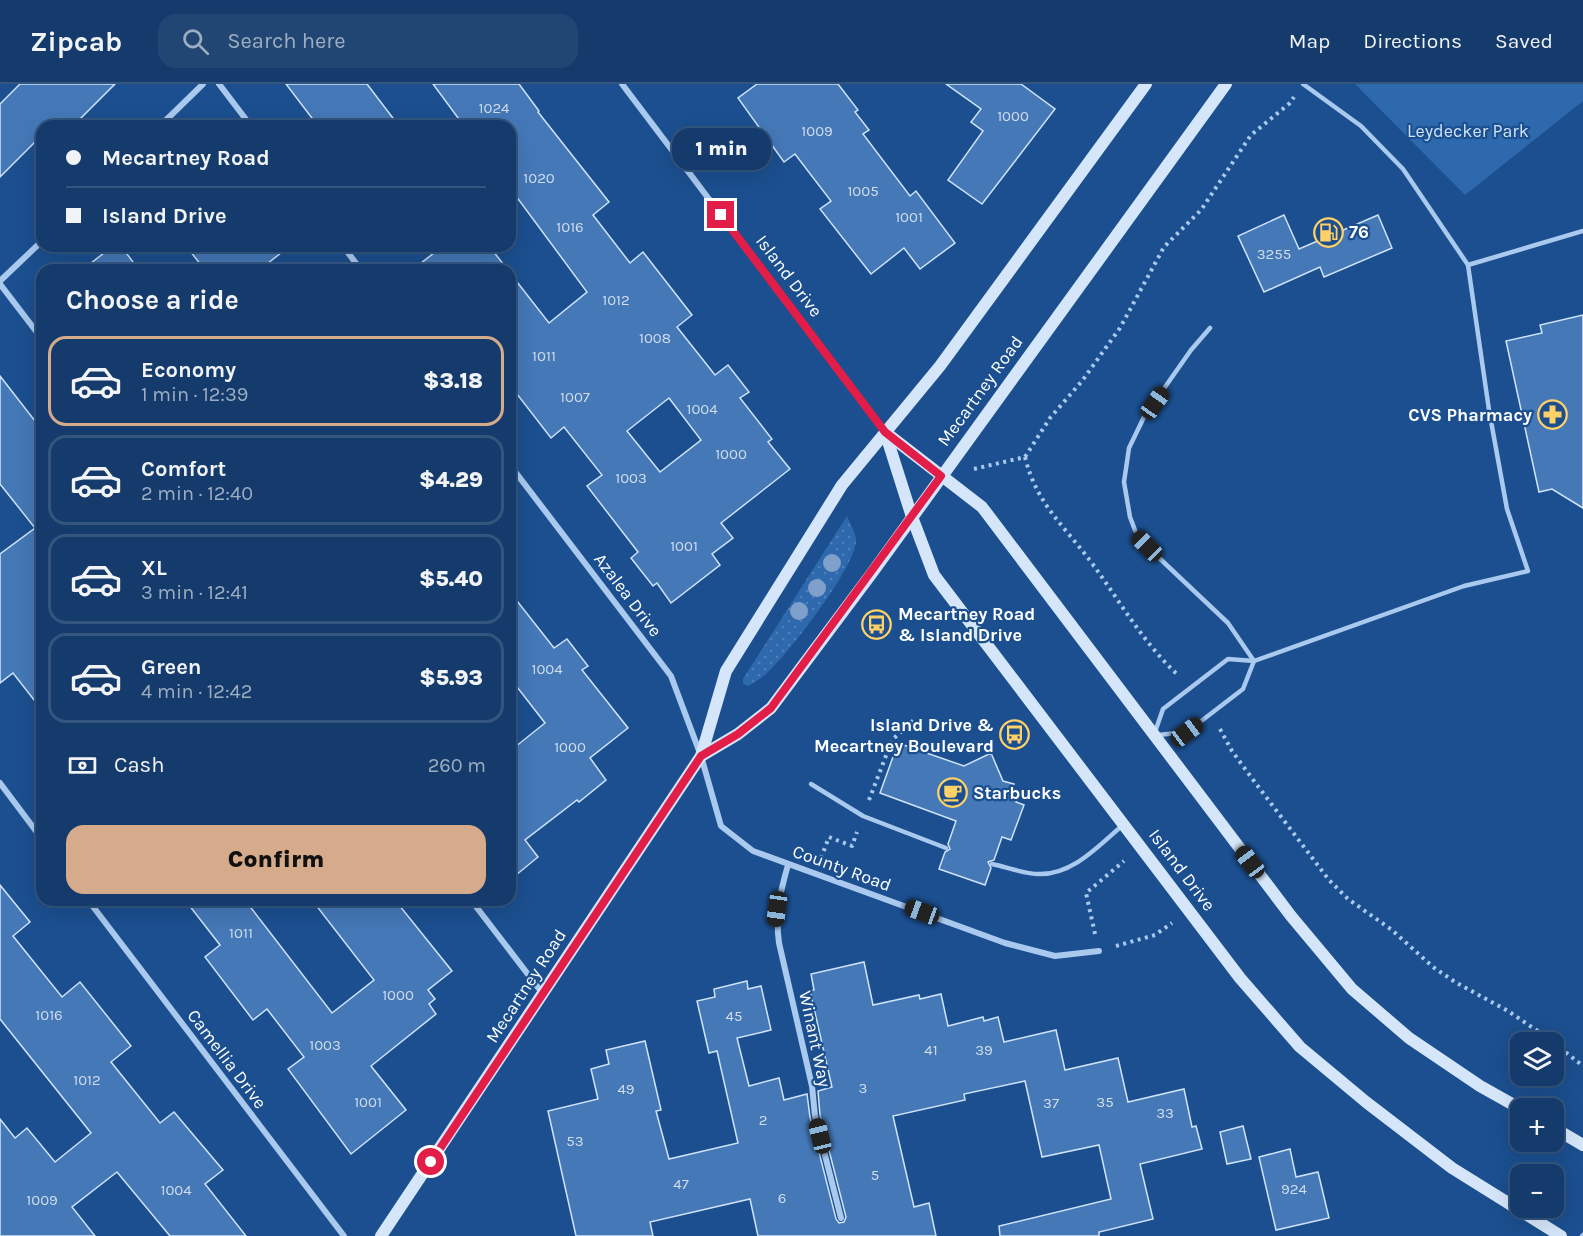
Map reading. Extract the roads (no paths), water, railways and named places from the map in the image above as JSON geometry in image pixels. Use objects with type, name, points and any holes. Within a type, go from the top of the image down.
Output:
[{"type":"main road","name":"Mecartney Road","points":[[381,1236],[701,756],[726,671],[842,485],[940,366],[1146,84]]},
{"type":"main road","name":"Mecartney Road","points":[[701,756],[738,734],[771,708],[1226,84]]},
{"type":"main road","name":"Island Drive","points":[[885,432],[982,507],[1291,916],[1352,988],[1409,1038],[1480,1086],[1510,1103]]},
{"type":"main road","name":"Island Drive","points":[[885,432],[912,517],[934,575],[1124,823],[1239,978],[1300,1047],[1366,1102],[1452,1168],[1561,1236]]},
{"type":"main road","points":[[1564,1134],[1583,1145]]},
{"type":"street","points":[[166,120],[203,84]]},
{"type":"street","points":[[219,84],[246,120]]},
{"type":"street","name":"Island Drive","points":[[622,84],[885,432]]},
{"type":"street","points":[[36,247],[0,283],[36,331]]},
{"type":"street","name":"Azalea Drive","points":[[516,473],[672,676],[701,756]]},
{"type":"street","name":"County Road","points":[[701,756],[721,826],[753,851],[1005,943],[1055,956],[1099,951]]},
{"type":"street","points":[[0,783],[36,831]]},
{"type":"street","name":"Winant Way","points":[[788,865],[779,897],[776,922],[779,943],[812,1086],[815,1116],[841,1218]]},
{"type":"street","name":"Camellia Drive","points":[[93,906],[344,1236]]},
{"type":"street","points":[[476,906],[543,994]]},
{"type":"lane","points":[[1254,661],[1242,689],[1187,732],[1154,736],[1163,709],[1228,659],[1254,661],[1464,586],[1528,571],[1507,509],[1489,410],[1468,266],[1402,169],[1361,126],[1303,84]]},
{"type":"lane","points":[[1468,266],[1583,231]]},
{"type":"lane","points":[[1210,328],[1191,350],[1144,417],[1129,448],[1124,482],[1130,517],[1138,538],[1228,623],[1254,661]]},
{"type":"lane","points":[[811,784],[863,816],[946,848]]},
{"type":"lane","points":[[992,864],[1039,874],[1063,871],[1082,860],[1124,823]]},
{"type":"place","name":"76","points":[[1328,232]]},
{"type":"place","name":"CVS Pharmacy","points":[[1553,415]]},
{"type":"place","name":"Mecartney Road & Island Drive","points":[[877,624]]},
{"type":"place","name":"Island Drive & Mecartney Boulevard","points":[[1015,735]]},
{"type":"place","name":"Starbucks","points":[[952,793]]},
{"type":"park label","name":"Leydecker Park","points":[[1468,131]]}]
